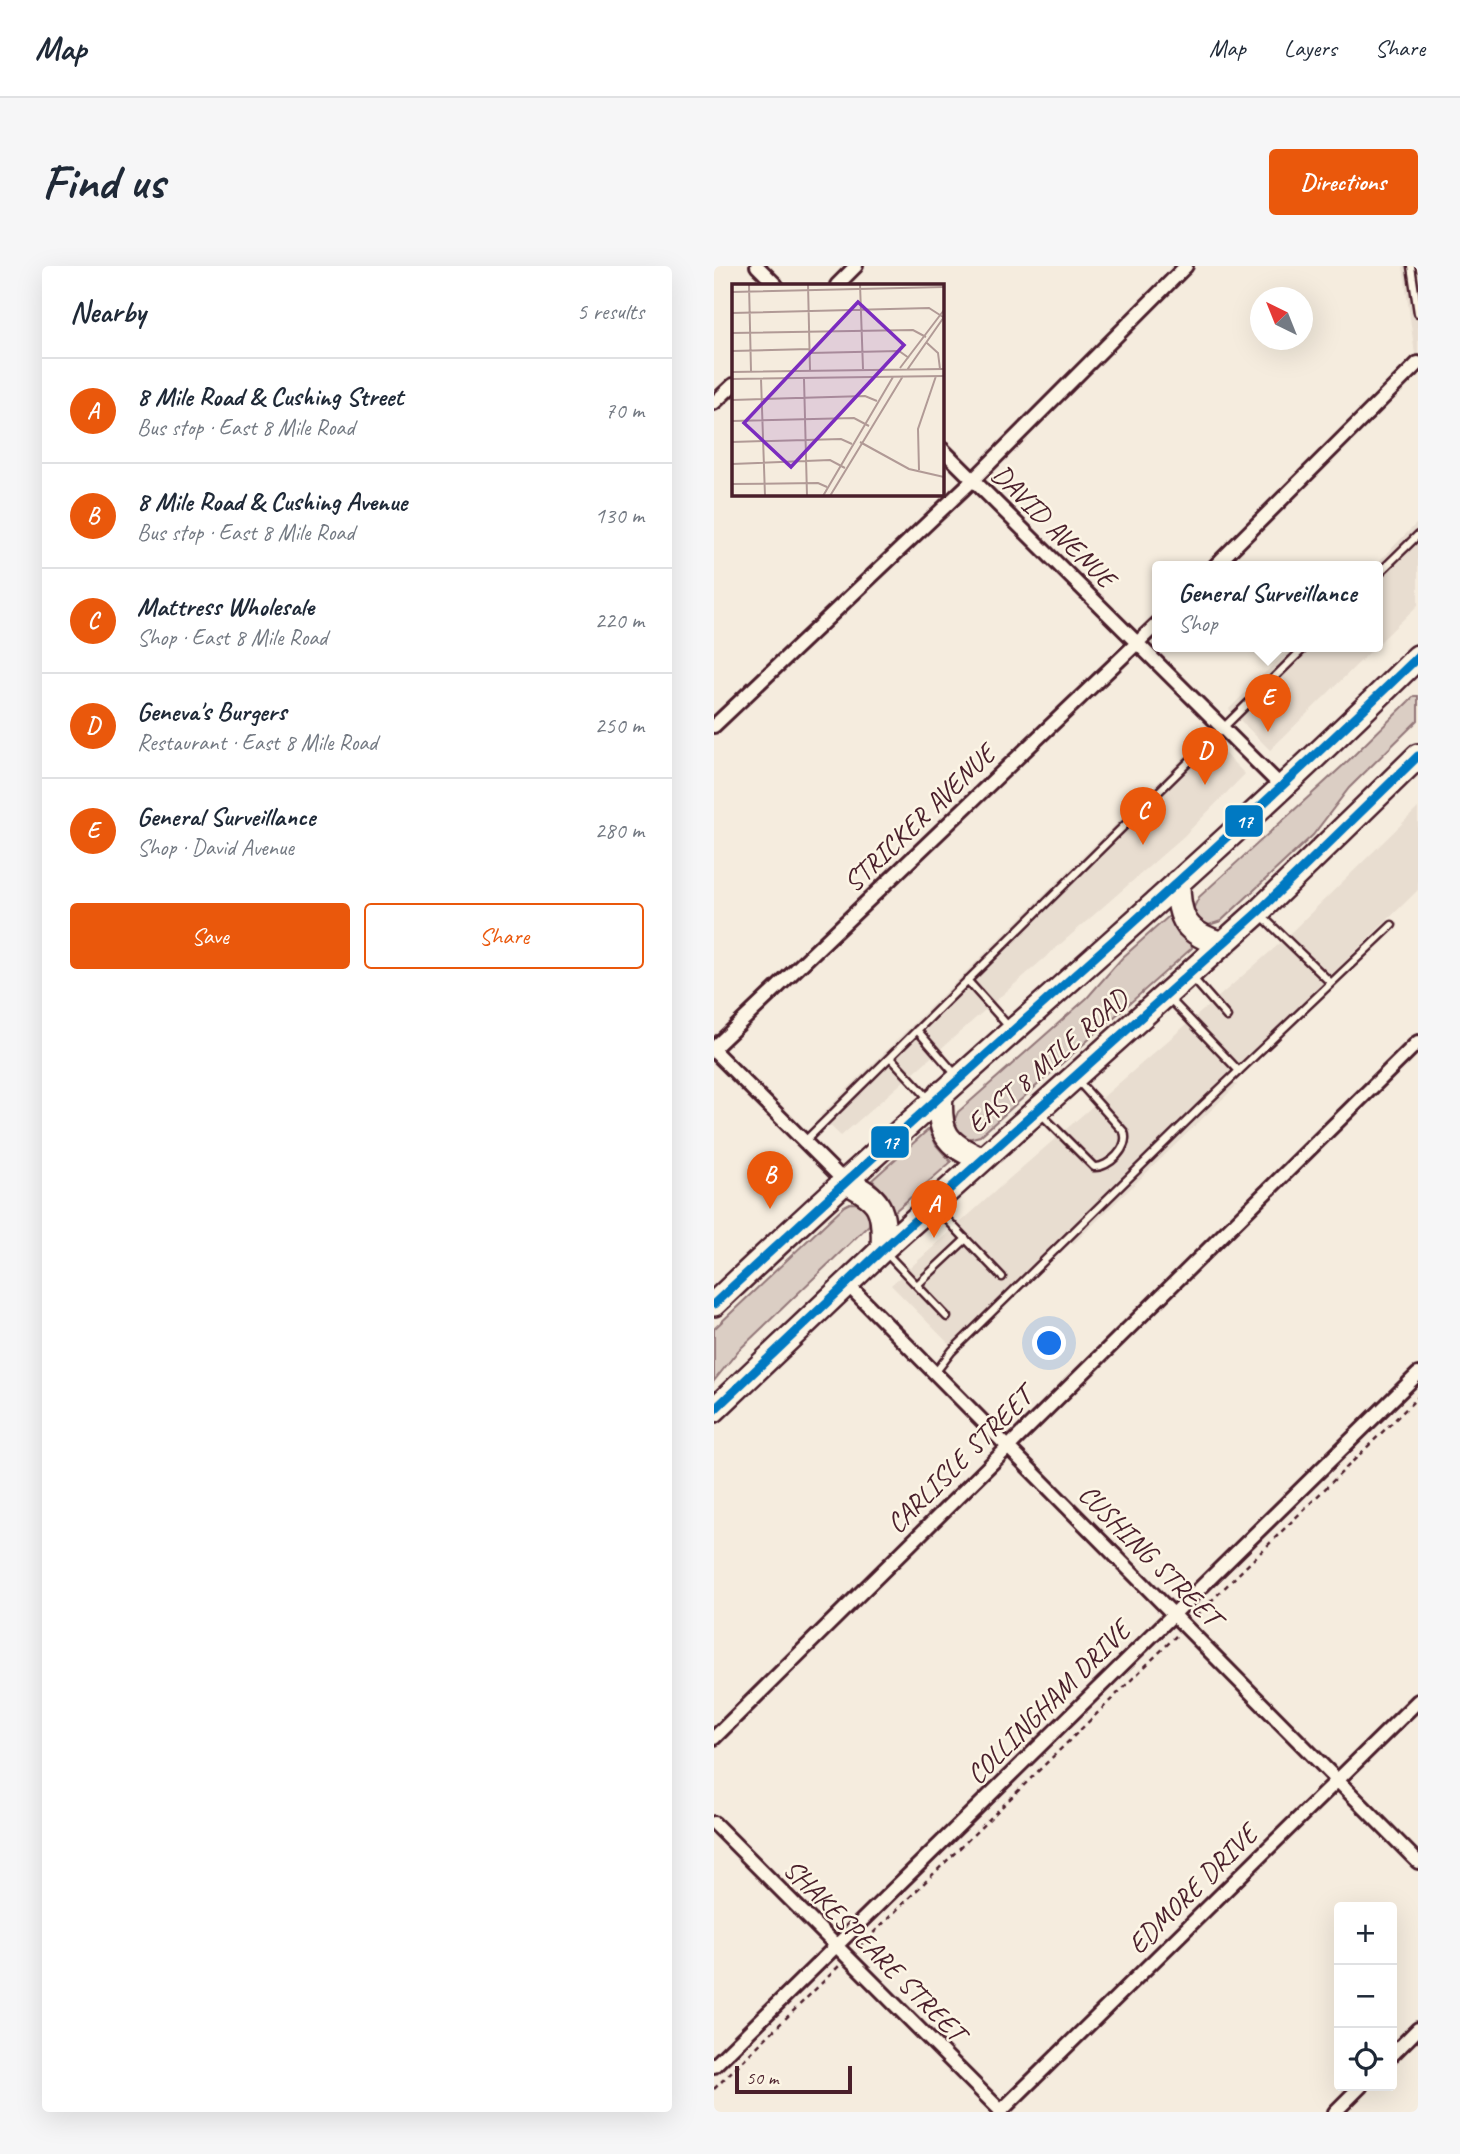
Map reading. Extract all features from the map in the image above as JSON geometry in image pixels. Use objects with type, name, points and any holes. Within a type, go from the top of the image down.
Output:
[{"type":"highway","name":"EAST 8 MILE ROAD","points":[[714,1304],[958,1077],[1281,786],[1408,678],[1418,657]]},
{"type":"highway","name":"EAST 8 MILE ROAD","points":[[714,1410],[883,1249],[1258,912],[1418,756]]},
{"type":"highway","points":[[1178,881],[1180,909],[1188,926],[1201,936],[1223,944]]},
{"type":"highway","points":[[936,1097],[948,1140],[959,1149],[982,1159]]},
{"type":"highway","points":[[844,1181],[868,1193],[878,1204],[884,1222],[883,1249]]},
{"type":"street","points":[[757,266],[775,284]]},
{"type":"street","points":[[838,284],[856,266]]},
{"type":"street","points":[[714,726],[973,480],[1186,266]]},
{"type":"street","points":[[1220,561],[1418,363]]},
{"type":"street","points":[[714,404],[732,386]]},
{"type":"street","name":"DAVID AVENUE","points":[[943,450],[1281,786]]},
{"type":"street","name":"STRICKER AVENUE","points":[[714,1050],[1152,629]]},
{"type":"street","name":"CARLISLE STREET","points":[[714,1738],[1418,1042]]},
{"type":"street","points":[[714,1050],[844,1181]]},
{"type":"street","name":"CUSHING STREET","points":[[846,1283],[1418,1861]]},
{"type":"street","name":"COLLINGHAM DRIVE","points":[[714,2066],[1418,1374]]},
{"type":"street","name":"EDMORE DRIVE","points":[[1001,2112],[1418,1700]]},
{"type":"street","name":"SHAKESPEARE STREET","points":[[714,1823],[1001,2112]]},
{"type":"street","points":[[1397,2051],[1418,2029]]},
{"type":"street","points":[[1335,2112],[1356,2091]]},
{"type":"lane","points":[[1411,266],[1418,313]]},
{"type":"lane","points":[[1383,569],[1418,535]]},
{"type":"lane","points":[[804,1142],[1300,652]]},
{"type":"lane","points":[[1258,912],[1331,983]]},
{"type":"lane","points":[[934,1373],[952,1351],[1392,925]]},
{"type":"lane","points":[[1190,975],[1227,1017]]},
{"type":"lane","points":[[967,980],[1012,1031]]},
{"type":"lane","points":[[1167,995],[1239,1071]]},
{"type":"lane","points":[[916,1030],[958,1077]]},
{"type":"lane","points":[[890,1056],[936,1097]]},
{"type":"lane","points":[[1037,1110],[1094,1167],[1107,1164],[1125,1146],[1127,1139],[1124,1132],[1074,1077]]},
{"type":"lane","points":[[933,1204],[1002,1277]]},
{"type":"lane","points":[[917,1285],[966,1239]]},
{"type":"lane","points":[[883,1249],[947,1317]]},
{"type":"path","points":[[714,2089],[1418,1397]]},
{"type":"shaded area","points":[[1403,266],[1418,266],[1418,377]]},
{"type":"shaded area","points":[[1418,522],[1418,605],[1383,639],[1383,561],[1379,561]]},
{"type":"shaded area","points":[[1286,652],[1370,652],[1270,750],[1229,709]]},
{"type":"shaded area","points":[[1414,696],[1418,696],[1418,720],[1349,788],[1313,835],[1221,921],[1209,925],[1198,920],[1193,909],[1199,897],[1349,760]]},
{"type":"shaded area","points":[[1206,735],[1245,774],[1184,836],[841,1136],[820,1116]]},
{"type":"shaded area","points":[[1418,808],[1418,890],[1228,1076],[1237,1085],[1073,1244],[1064,1235],[953,1348],[891,1285],[1278,945]]},
{"type":"shaded area","points":[[1169,916],[1178,934],[1191,944],[1192,948],[980,1136],[968,1139],[958,1133],[953,1123],[958,1112],[1087,998],[1122,958]]},
{"type":"shaded area","points":[[929,1129],[936,1145],[951,1162],[894,1212],[886,1194],[872,1180]]},
{"type":"shaded area","points":[[850,1203],[866,1209],[869,1225],[738,1351],[714,1381],[714,1329]]},
{"type":"transit line","name":"17","points":[[714,1304],[1156,902],[1418,657]]},
{"type":"transit line","name":"17","points":[[714,1410],[883,1249],[1258,912],[1418,756]]},
{"type":"place","name":"General Surveillance","points":[[1268,732]]},
{"type":"place","name":"Geneva's Burgers","points":[[1205,785]]},
{"type":"place","name":"Mattress Wholesale","points":[[1143,845]]},
{"type":"place","name":"8 Mile Road & Cushing Avenue","points":[[770,1209]]},
{"type":"place","name":"8 Mile Road & Cushing Street","points":[[934,1238]]}]
